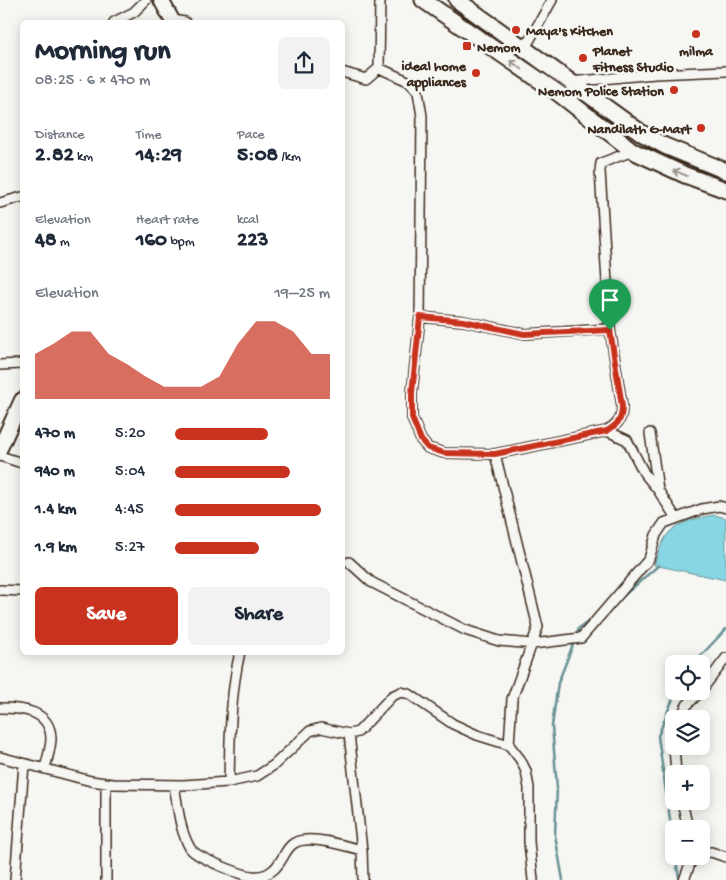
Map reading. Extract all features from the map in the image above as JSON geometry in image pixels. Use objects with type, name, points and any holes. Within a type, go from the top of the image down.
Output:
[{"type":"main road","points":[[423,0],[558,93],[633,151],[685,175],[726,190]]},
{"type":"main road","points":[[457,0],[643,134],[665,146],[726,170]]},
{"type":"main road","points":[[558,93],[570,82]]},
{"type":"street","points":[[118,20],[134,12],[146,0]]},
{"type":"street","points":[[161,0],[176,20]]},
{"type":"street","points":[[345,73],[366,79],[379,68],[380,0]]},
{"type":"street","points":[[525,48],[552,0]]},
{"type":"street","points":[[379,68],[410,82],[418,92],[422,116],[420,317],[412,393],[412,418],[421,440],[428,448],[444,453],[495,454],[607,431],[617,425],[622,417],[622,406],[610,330],[601,163],[633,151]]},
{"type":"street","points":[[570,82],[655,74],[726,71]]},
{"type":"street","points":[[0,203],[20,198]]},
{"type":"street","points":[[420,317],[464,321],[524,334],[610,330]]},
{"type":"street","points":[[0,365],[20,364]]},
{"type":"street","points":[[0,448],[20,404]]},
{"type":"street","points":[[607,431],[627,440],[644,473],[658,490],[676,518]]},
{"type":"street","points":[[650,433],[658,490]]},
{"type":"street","points":[[495,454],[538,627],[512,699],[509,745]]},
{"type":"street","points":[[0,456],[20,462]]},
{"type":"street","points":[[349,562],[371,582],[465,630],[499,641],[533,644],[580,638],[649,559],[656,535],[664,523],[702,509],[719,506],[726,508]]},
{"type":"street","points":[[0,590],[20,591]]},
{"type":"street","points":[[229,782],[231,702],[239,655]]},
{"type":"street","points":[[710,680],[724,663]]},
{"type":"street","points":[[0,757],[106,783],[174,785],[229,782],[257,776],[274,765],[310,731],[321,728],[349,734],[358,732],[392,696],[401,692],[409,694],[453,724],[476,735],[509,745],[520,759],[526,771],[529,788],[529,842],[533,880]]},
{"type":"street","points":[[684,710],[691,700]]},
{"type":"street","points":[[0,708],[22,709],[43,718],[51,737],[46,769]]},
{"type":"street","points":[[349,734],[362,850],[363,880]]},
{"type":"street","points":[[15,880],[24,764]]},
{"type":"street","points":[[106,783],[106,880]]},
{"type":"street","points":[[174,785],[183,834],[191,850],[206,859],[251,876],[263,876],[274,870],[293,843],[305,840],[362,850]]},
{"type":"street","points":[[710,852],[726,857]]},
{"type":"street","points":[[684,880],[692,865]]},
{"type":"water","points":[[714,515],[726,518],[726,580],[654,565],[663,542],[671,531],[688,521]]},
{"type":"waterway","points":[[622,597],[659,565]]},
{"type":"waterway","points":[[576,637],[579,628],[591,620]]},
{"type":"waterway","points":[[701,655],[726,629]]},
{"type":"waterway","points":[[563,880],[555,835],[557,788],[552,726],[558,683],[574,642]]},
{"type":"waterway","points":[[670,820],[658,736],[672,700]]},
{"type":"waterway","points":[[677,865],[679,877]]},
{"type":"place","name":"Maya's Kitchen","points":[[516,30]]},
{"type":"place","name":"milma","points":[[696,34]]},
{"type":"place","name":"Nemom","points":[[467,46]]},
{"type":"place","name":"Planet Fitness Studio","points":[[583,58]]},
{"type":"place","name":"ideal home appliances","points":[[476,73]]},
{"type":"place","name":"Nemom Police Station","points":[[674,90]]},
{"type":"place","name":"Nandilath G-Mart","points":[[701,128]]},
{"type":"route","points":[[420,317],[464,321],[524,334],[610,330],[622,406],[622,417],[617,425],[607,431],[495,454],[444,453],[428,448],[421,440],[412,418],[412,393],[420,317]]}]
